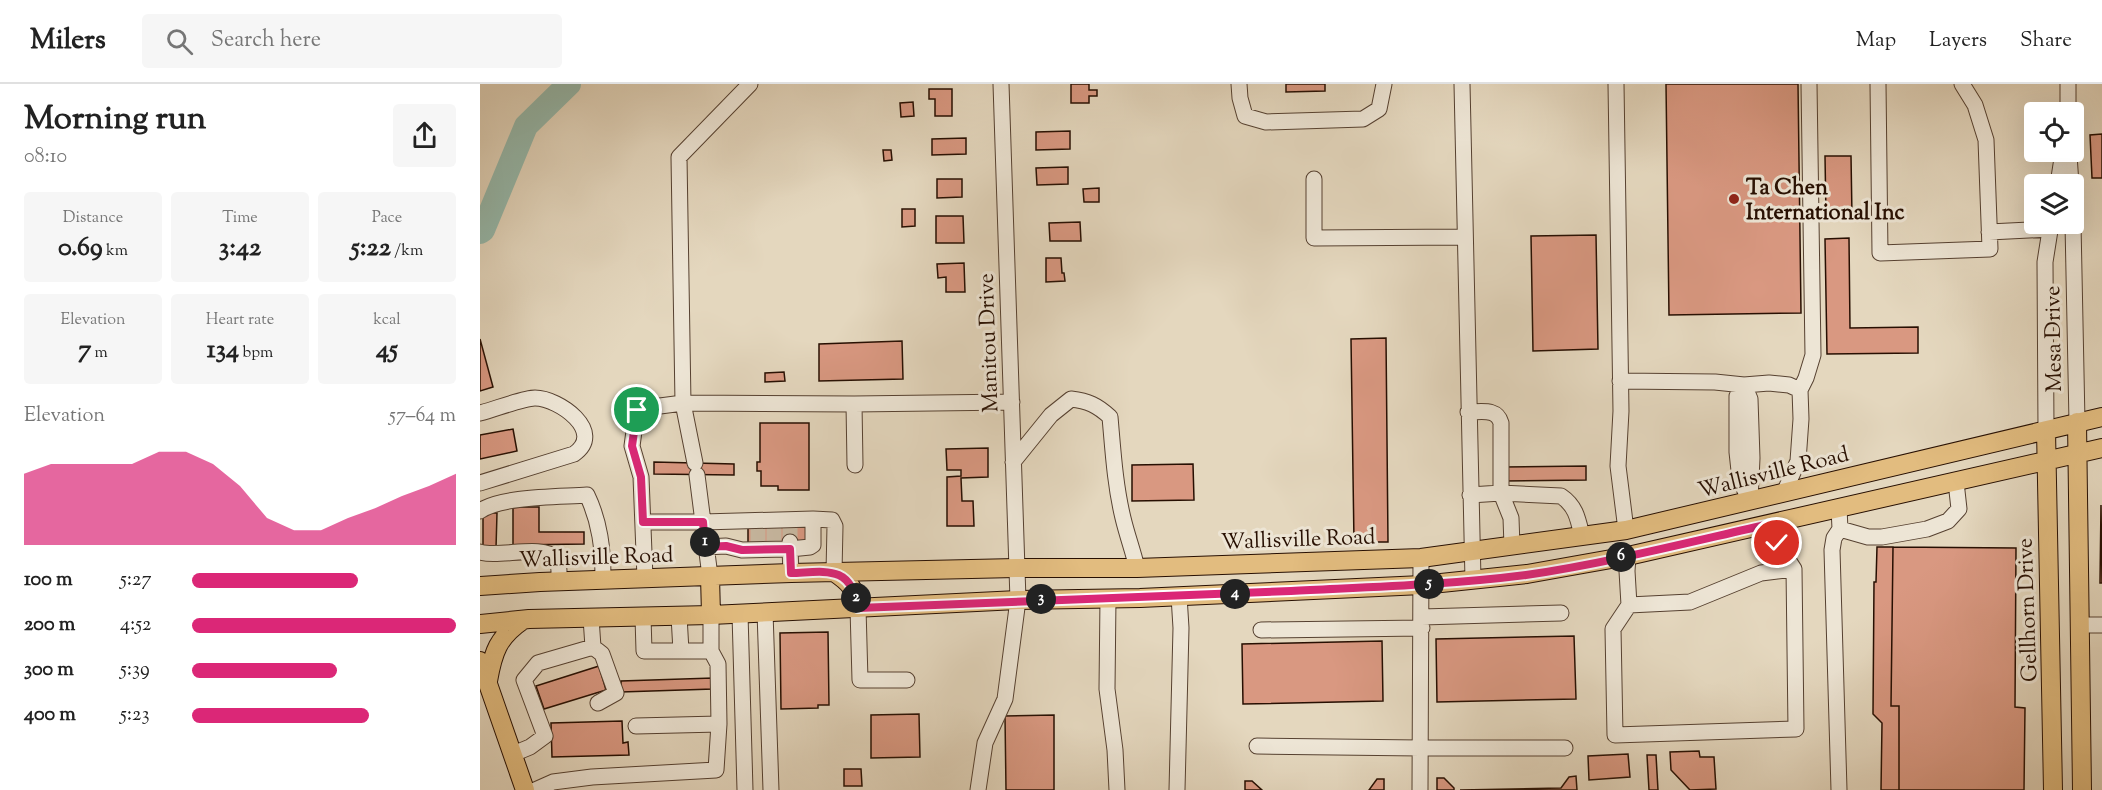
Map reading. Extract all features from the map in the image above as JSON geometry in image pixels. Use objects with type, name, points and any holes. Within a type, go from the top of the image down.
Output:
[{"type":"main road","name":"Wallisville Road","points":[[480,586],[603,579],[791,573],[1137,568],[1421,558],[1626,530],[2102,417]]},
{"type":"main road","name":"Mesa Drive","points":[[2077,422],[2078,453]]},
{"type":"main road","name":"Gellhorn Drive","points":[[2046,430],[2053,790]]},
{"type":"main road","points":[[480,624],[524,620],[740,614],[1018,600],[1140,598],[1422,585],[1473,580],[1527,574],[1628,556],[2102,448]]},
{"type":"main road","points":[[2078,453],[2082,790]]},
{"type":"main road","points":[[1836,480],[1839,508]]},
{"type":"main road","points":[[1626,530],[1628,556]]},
{"type":"main road","points":[[1137,568],[1140,598]]},
{"type":"main road","points":[[834,572],[846,580],[855,592],[858,608]]},
{"type":"main road","points":[[710,576],[711,615]]},
{"type":"main road","points":[[488,683],[491,660],[497,645],[506,633],[524,620]]},
{"type":"main road","points":[[480,661],[525,790]]},
{"type":"street","points":[[710,576],[696,469],[683,403],[679,158],[750,84]]},
{"type":"street","name":"Manitou Drive","points":[[978,790],[985,743],[1005,699],[1018,600],[1001,84]]},
{"type":"street","points":[[1239,84],[1245,116],[1266,122],[1363,119],[1379,109],[1384,84]]},
{"type":"street","points":[[1462,84],[1473,580]]},
{"type":"street","points":[[1616,84],[1620,381],[1618,466],[1626,530]]},
{"type":"street","points":[[1784,492],[1798,461],[1801,419],[1800,390],[1813,355],[1809,84]]},
{"type":"street","points":[[1878,84],[1880,253],[1990,249],[1986,140],[1975,105],[1962,84]]},
{"type":"street","points":[[2068,84],[2068,102]]},
{"type":"street","points":[[1314,178],[1314,238],[1464,237]]},
{"type":"street","points":[[1989,232],[2024,229]]},
{"type":"street","name":"Mesa Drive","points":[[2046,430],[2045,262],[2050,234]]},
{"type":"street","name":"Mesa Drive","points":[[2073,234],[2077,422]]},
{"type":"street","points":[[1620,381],[1715,382],[1743,385],[1769,383],[1789,385],[1800,390]]},
{"type":"street","points":[[1743,385],[1737,396],[1737,452],[1740,480],[1750,501]]},
{"type":"street","points":[[480,413],[535,398],[553,404],[577,417],[584,436],[580,449],[574,454],[480,483]]},
{"type":"street","points":[[1013,462],[1051,415],[1071,399],[1089,401],[1100,408],[1110,417],[1115,477],[1123,520],[1137,568]]},
{"type":"street","points":[[645,578],[641,477],[632,446],[637,410],[683,403],[1012,402]]},
{"type":"street","points":[[854,404],[855,465]]},
{"type":"street","points":[[1468,412],[1493,412],[1499,416],[1501,423],[1501,493],[1511,518],[1512,546]]},
{"type":"street","points":[[1840,529],[1868,537],[1882,537],[1928,529],[1948,521],[1959,509],[1956,482]]},
{"type":"street","points":[[1470,495],[1501,493],[1561,495],[1576,512],[1582,536]]},
{"type":"street","points":[[480,511],[500,503],[528,498],[588,495],[603,546],[603,579]]},
{"type":"street","points":[[1839,508],[1840,529],[1834,538],[1832,550],[1839,790]]},
{"type":"street","points":[[643,522],[703,522],[774,535],[807,548],[813,545],[813,519]]},
{"type":"street","points":[[705,547],[726,546],[742,550],[813,519],[828,519],[834,523],[834,572]]},
{"type":"street","points":[[1628,556],[1629,606],[1613,628],[1615,735],[1796,729],[1794,569],[1777,543],[1770,524]]},
{"type":"street","points":[[774,535],[791,573]]},
{"type":"street","points":[[480,552],[492,555],[548,553],[555,558],[558,564],[559,581]]},
{"type":"street","points":[[1419,790],[1421,558]]},
{"type":"street","points":[[1629,606],[1690,602],[1761,573],[1794,569]]},
{"type":"street","points":[[1177,790],[1181,628],[1179,596]]},
{"type":"street","points":[[1108,598],[1107,689],[1115,750],[1117,790]]},
{"type":"street","points":[[858,608],[860,680],[907,680]]},
{"type":"street","points":[[765,612],[771,790]]},
{"type":"street","points":[[1261,630],[1561,613]]},
{"type":"street","points":[[740,614],[745,790]]},
{"type":"street","points":[[535,790],[553,782],[592,777],[716,770],[719,724],[718,664],[711,651],[711,615]]},
{"type":"street","points":[[679,616],[681,651]]},
{"type":"street","points":[[643,617],[644,651],[711,651]]},
{"type":"street","points":[[591,618],[593,647],[602,654],[616,693],[598,703]]},
{"type":"street","points":[[2080,625],[2102,625]]},
{"type":"street","points":[[513,754],[530,747],[545,736],[524,680],[538,663],[593,647]]},
{"type":"street","points":[[636,726],[719,724]]},
{"type":"street","points":[[1257,746],[1565,748]]},
{"type":"building","points":[[1071,84],[1089,84],[1089,90],[1097,90],[1097,96],[1089,96],[1089,103],[1071,103]]},
{"type":"building","points":[[1286,84],[1325,84],[1325,91],[1286,92]]},
{"type":"building","name":"Ta Chen International Inc","points":[[1666,84],[1798,84],[1801,313],[1669,315]]},
{"type":"building","points":[[929,89],[952,89],[952,116],[935,116],[935,99],[929,99]]},
{"type":"building","points":[[913,102],[914,116],[901,117],[900,103]]},
{"type":"building","points":[[1070,131],[1070,149],[1036,150],[1036,132]]},
{"type":"building","points":[[2102,134],[2102,178],[2092,178],[2090,135]]},
{"type":"building","points":[[966,138],[966,154],[932,155],[932,139]]},
{"type":"building","points":[[883,150],[891,150],[892,160],[884,161]]},
{"type":"building","points":[[1825,156],[1851,156],[1852,216],[1826,216]]},
{"type":"building","points":[[1068,167],[1068,184],[1037,185],[1036,168]]},
{"type":"building","points":[[937,179],[962,179],[962,197],[937,198]]},
{"type":"building","points":[[1099,188],[1099,202],[1084,202],[1083,189]]},
{"type":"building","points":[[902,209],[915,209],[915,226],[902,227]]},
{"type":"building","points":[[936,216],[963,216],[964,243],[936,243]]},
{"type":"building","points":[[1080,222],[1081,241],[1050,241],[1049,223]]},
{"type":"building","points":[[1596,235],[1598,349],[1533,351],[1531,236]]},
{"type":"building","points":[[1849,238],[1850,328],[1918,327],[1918,353],[1827,354],[1825,239]]},
{"type":"building","points":[[1046,258],[1061,258],[1065,281],[1046,282]]},
{"type":"building","points":[[964,263],[965,292],[946,292],[946,277],[938,278],[937,264]]},
{"type":"building","points":[[1386,338],[1388,542],[1354,542],[1351,339]]},
{"type":"building","points":[[480,339],[493,387],[480,391]]},
{"type":"building","points":[[902,341],[903,379],[819,381],[819,344]]},
{"type":"building","points":[[784,372],[785,381],[765,382],[765,373]]},
{"type":"building","points":[[760,423],[809,423],[809,490],[778,490],[778,486],[761,486],[761,471],[757,471],[757,462],[760,462]]},
{"type":"building","points":[[513,429],[517,451],[480,459],[480,435]]},
{"type":"building","points":[[988,448],[988,477],[961,478],[962,501],[973,501],[974,526],[947,526],[947,477],[961,476],[961,470],[947,470],[946,449]]},
{"type":"building","points":[[654,462],[734,464],[734,475],[654,474]]},
{"type":"building","points":[[1193,464],[1194,500],[1132,501],[1132,465]]},
{"type":"building","points":[[1586,466],[1586,480],[1504,481],[1504,467]]},
{"type":"building","points":[[2101,505],[2102,583],[2100,583]]},
{"type":"building","points":[[513,507],[539,507],[539,532],[584,532],[584,544],[513,545]]},
{"type":"building","points":[[483,513],[497,513],[496,548],[483,548]]},
{"type":"building","points":[[810,527],[811,542],[748,543],[748,528]]},
{"type":"building","points":[[1877,547],[1893,547],[1891,706],[1899,706],[1899,790],[1881,790],[1882,723],[1873,714],[1874,582],[1876,582]]},
{"type":"building","points":[[1893,547],[2016,548],[2015,707],[2025,708],[2024,790],[1899,790],[1899,706],[1891,706]]},
{"type":"building","points":[[828,632],[829,705],[818,705],[818,708],[781,709],[780,633]]},
{"type":"building","points":[[1574,636],[1576,699],[1437,702],[1436,639]]},
{"type":"building","points":[[1382,641],[1383,701],[1243,704],[1242,644]]},
{"type":"building","points":[[599,666],[606,690],[544,709],[536,686]]},
{"type":"building","points":[[713,678],[713,689],[621,692],[621,681]]},
{"type":"building","points":[[919,714],[920,757],[871,758],[871,715]]},
{"type":"building","points":[[1054,715],[1054,790],[1006,790],[1005,716]]},
{"type":"building","points":[[622,721],[623,743],[628,742],[629,755],[552,757],[551,723]]},
{"type":"building","points":[[1699,751],[1700,757],[1714,757],[1716,789],[1690,790],[1671,770],[1670,752]]},
{"type":"building","points":[[1628,754],[1630,777],[1589,780],[1588,756]]},
{"type":"building","points":[[1647,755],[1656,755],[1658,790],[1649,790]]},
{"type":"building","points":[[844,769],[861,769],[862,786],[844,786]]},
{"type":"building","points":[[1576,776],[1577,790],[1460,790],[1561,788],[1569,777]]},
{"type":"building","points":[[1437,778],[1444,778],[1454,790],[1437,790]]},
{"type":"building","points":[[1377,779],[1384,779],[1384,790],[1369,790]]},
{"type":"building","points":[[1245,781],[1252,781],[1262,790],[1245,790]]},
{"type":"waterway","points":[[480,232],[483,230],[526,126],[569,84]]},
{"type":"tunnel","points":[[758,528],[758,543]]},
{"type":"tunnel","points":[[774,528],[774,542]]},
{"type":"tunnel","points":[[790,528],[790,542]]},
{"type":"place","name":"Ta Chen International Inc","points":[[1734,199]]},
{"type":"route","points":[[637,410],[632,446],[641,477],[643,522],[703,522],[705,547],[726,546],[742,550],[790,549],[791,573],[834,572],[846,580],[855,592],[858,608],[1422,585],[1527,574],[1628,556],[1770,524],[1777,543]]}]
